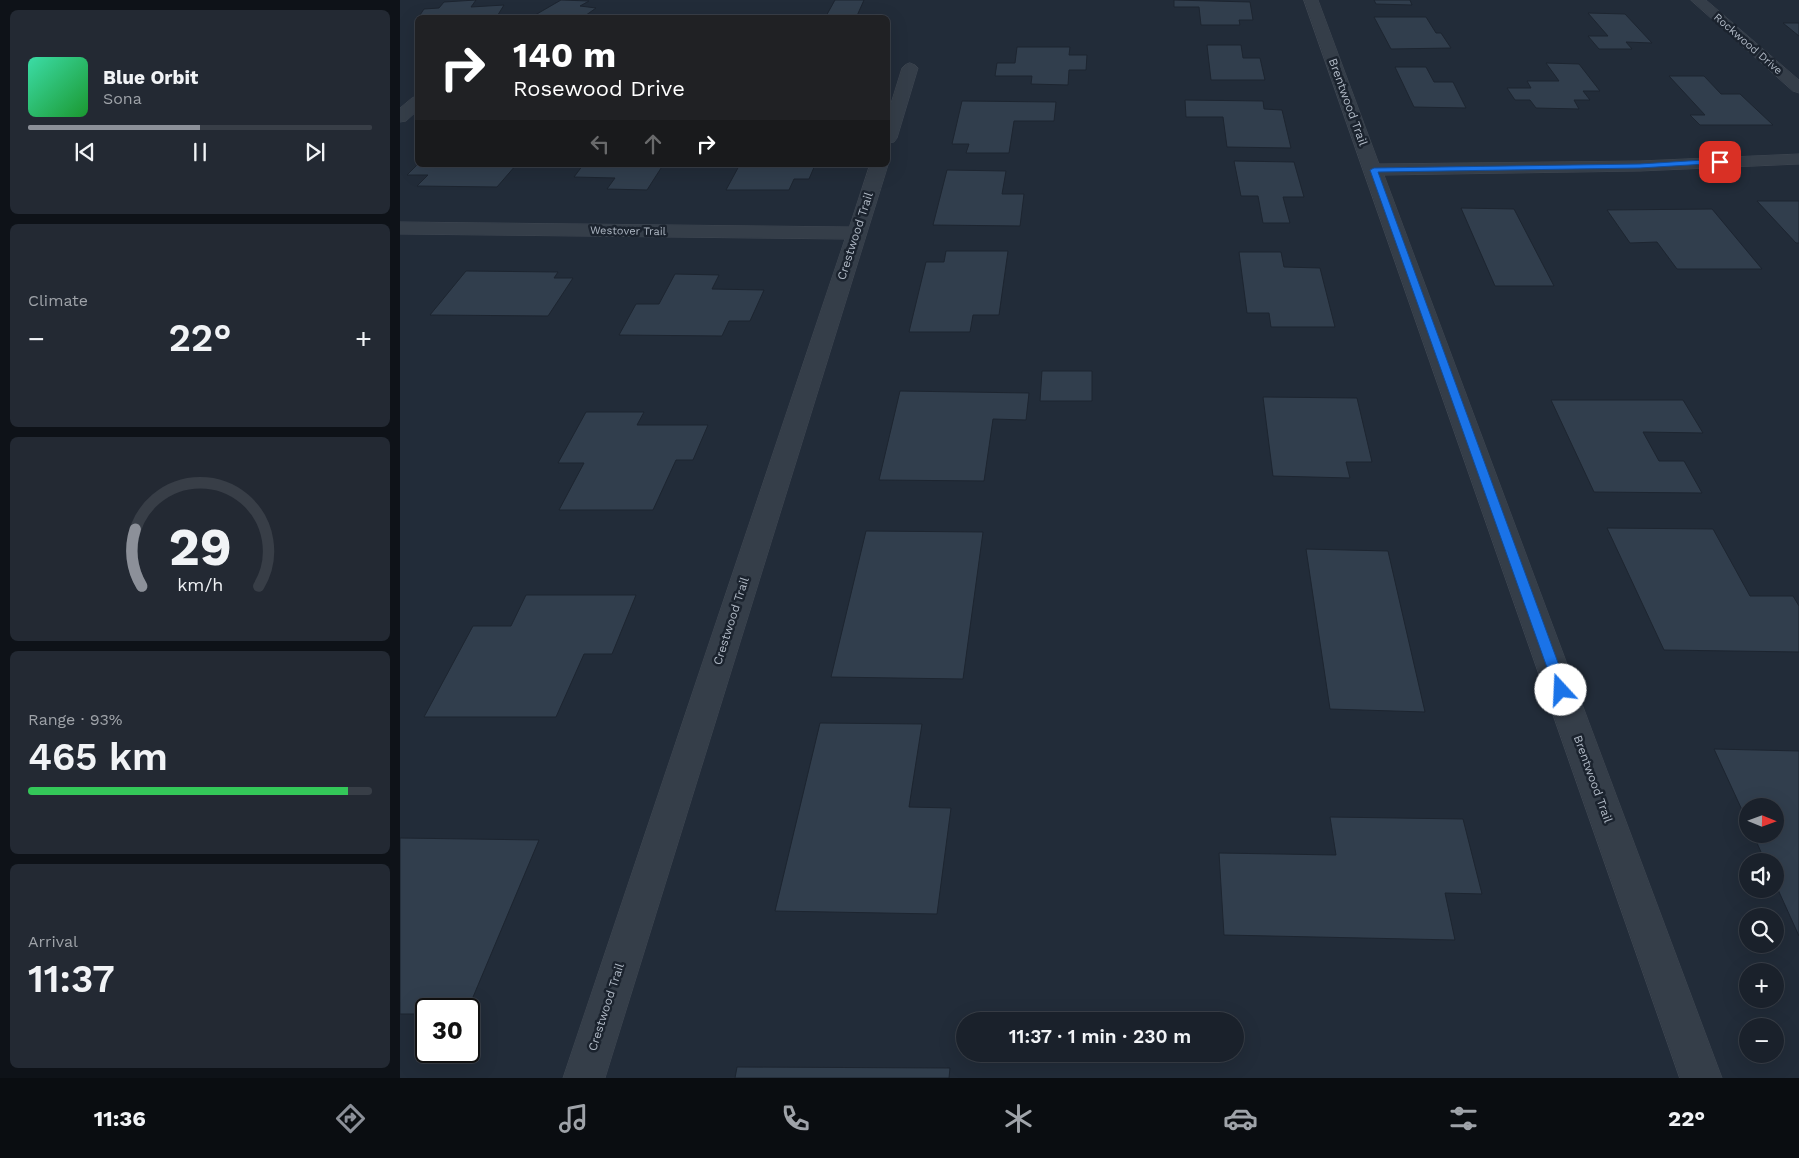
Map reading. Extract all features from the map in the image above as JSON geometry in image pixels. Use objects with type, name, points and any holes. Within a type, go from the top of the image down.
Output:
[{"type":"street","name":"Brentwood Trail","points":[[1311,0],[1701,1078]]},
{"type":"street","name":"Rockwood Drive","points":[[1698,0],[1799,88]]},
{"type":"street","points":[[890,132],[910,68]]},
{"type":"street","points":[[400,117],[415,104]]},
{"type":"street","points":[[1374,170],[1640,166],[1799,158]]},
{"type":"street","name":"Crestwood Trail","points":[[584,1078],[878,167]]},
{"type":"street","name":"Westover Trail","points":[[400,228],[856,233]]},
{"type":"building","points":[[476,0],[471,7],[504,5],[498,15],[420,15],[424,9],[439,8],[444,2]]},
{"type":"building","points":[[561,0],[589,1],[580,6],[596,8],[586,15],[535,15]]},
{"type":"building","points":[[835,0],[864,0],[857,15],[827,15]]},
{"type":"building","points":[[1174,0],[1250,2],[1253,20],[1239,20],[1240,25],[1201,25],[1199,7],[1174,7]]},
{"type":"building","points":[[1374,0],[1410,0],[1412,5],[1376,4]]},
{"type":"building","points":[[1588,13],[1625,14],[1652,43],[1626,42],[1632,49],[1599,49],[1588,36],[1608,36]]},
{"type":"building","points":[[1374,17],[1426,17],[1436,33],[1441,33],[1451,48],[1391,49]]},
{"type":"building","points":[[1783,23],[1799,23],[1799,36]]},
{"type":"building","points":[[1207,45],[1241,45],[1243,58],[1260,58],[1265,80],[1211,80]]},
{"type":"building","points":[[1017,47],[1070,47],[1069,55],[1087,55],[1086,70],[1069,70],[1068,85],[1031,84],[1032,76],[995,76],[997,63],[1015,63]]},
{"type":"building","points":[[1546,63],[1579,64],[1600,91],[1583,91],[1590,100],[1574,100],[1579,109],[1536,108],[1530,100],[1515,100],[1507,88],[1531,88],[1527,81],[1559,81]]},
{"type":"building","points":[[1395,67],[1426,67],[1434,82],[1453,82],[1466,108],[1414,107]]},
{"type":"building","points":[[1669,76],[1704,76],[1721,94],[1740,94],[1773,125],[1700,125],[1690,115],[1705,115]]},
{"type":"building","points":[[1185,100],[1263,101],[1264,109],[1282,110],[1291,148],[1227,147],[1223,117],[1186,117]]},
{"type":"building","points":[[962,101],[1056,102],[1054,121],[1014,121],[1009,153],[966,153],[969,144],[952,144]]},
{"type":"building","points":[[1234,161],[1294,162],[1304,197],[1283,197],[1290,223],[1263,223],[1258,196],[1241,196]]},
{"type":"building","points":[[415,167],[514,167],[497,187],[417,186],[428,175],[407,175]]},
{"type":"building","points":[[582,167],[662,167],[647,190],[607,189],[615,178],[574,177]]},
{"type":"building","points":[[738,167],[814,167],[809,179],[794,179],[789,190],[726,190]]},
{"type":"building","points":[[947,170],[1006,171],[1002,194],[1024,194],[1020,226],[933,225]]},
{"type":"building","points":[[1757,201],[1799,201],[1799,243],[1796,243]]},
{"type":"building","points":[[1461,208],[1514,209],[1554,286],[1495,286]]},
{"type":"building","points":[[1712,209],[1762,269],[1677,269],[1657,242],[1630,243],[1607,210]]},
{"type":"building","points":[[946,251],[1008,251],[999,315],[973,315],[970,332],[909,332],[926,262],[944,262]]},
{"type":"building","points":[[1239,252],[1281,252],[1284,267],[1320,268],[1335,327],[1271,327],[1269,313],[1247,313]]},
{"type":"building","points":[[466,271],[558,272],[554,278],[573,278],[548,316],[430,315]]},
{"type":"building","points":[[675,274],[719,275],[712,289],[764,290],[750,321],[729,321],[722,336],[619,335],[636,304],[659,304]]},
{"type":"building","points":[[1042,371],[1092,371],[1092,401],[1040,401]]},
{"type":"building","points":[[900,391],[1029,393],[1026,420],[993,419],[984,481],[879,480]]},
{"type":"building","points":[[1263,397],[1357,398],[1372,462],[1346,462],[1350,478],[1273,476]]},
{"type":"building","points":[[1551,400],[1683,400],[1703,433],[1643,432],[1659,461],[1684,461],[1702,493],[1594,492]]},
{"type":"building","points":[[586,412],[644,412],[637,425],[708,425],[693,460],[676,460],[653,510],[559,510],[584,463],[558,463]]},
{"type":"building","points":[[1607,528],[1713,529],[1750,596],[1793,596],[1799,606],[1799,652],[1664,650]]},
{"type":"building","points":[[866,531],[983,532],[963,679],[831,677]]},
{"type":"building","points":[[1306,549],[1388,551],[1425,712],[1330,709]]},
{"type":"building","points":[[526,595],[636,595],[612,654],[584,654],[556,717],[424,717],[473,626],[511,626]]},
{"type":"building","points":[[820,723],[922,724],[909,807],[951,808],[937,914],[775,911]]},
{"type":"building","points":[[1714,749],[1799,751],[1799,936],[1782,898],[1784,898],[1784,853],[1761,853],[1757,843],[1784,843],[1784,798],[1739,798],[1739,803]]},
{"type":"building","points":[[1330,817],[1463,819],[1482,894],[1445,893],[1455,940],[1224,935],[1219,853],[1336,855]]},
{"type":"building","points":[[400,838],[539,840],[473,998],[415,998],[415,1014],[400,1014]]},
{"type":"building","points":[[737,1067],[950,1068],[949,1078],[735,1078]]},
{"type":"route","points":[[1561,690],[1374,170],[1640,166],[1720,162]]}]
